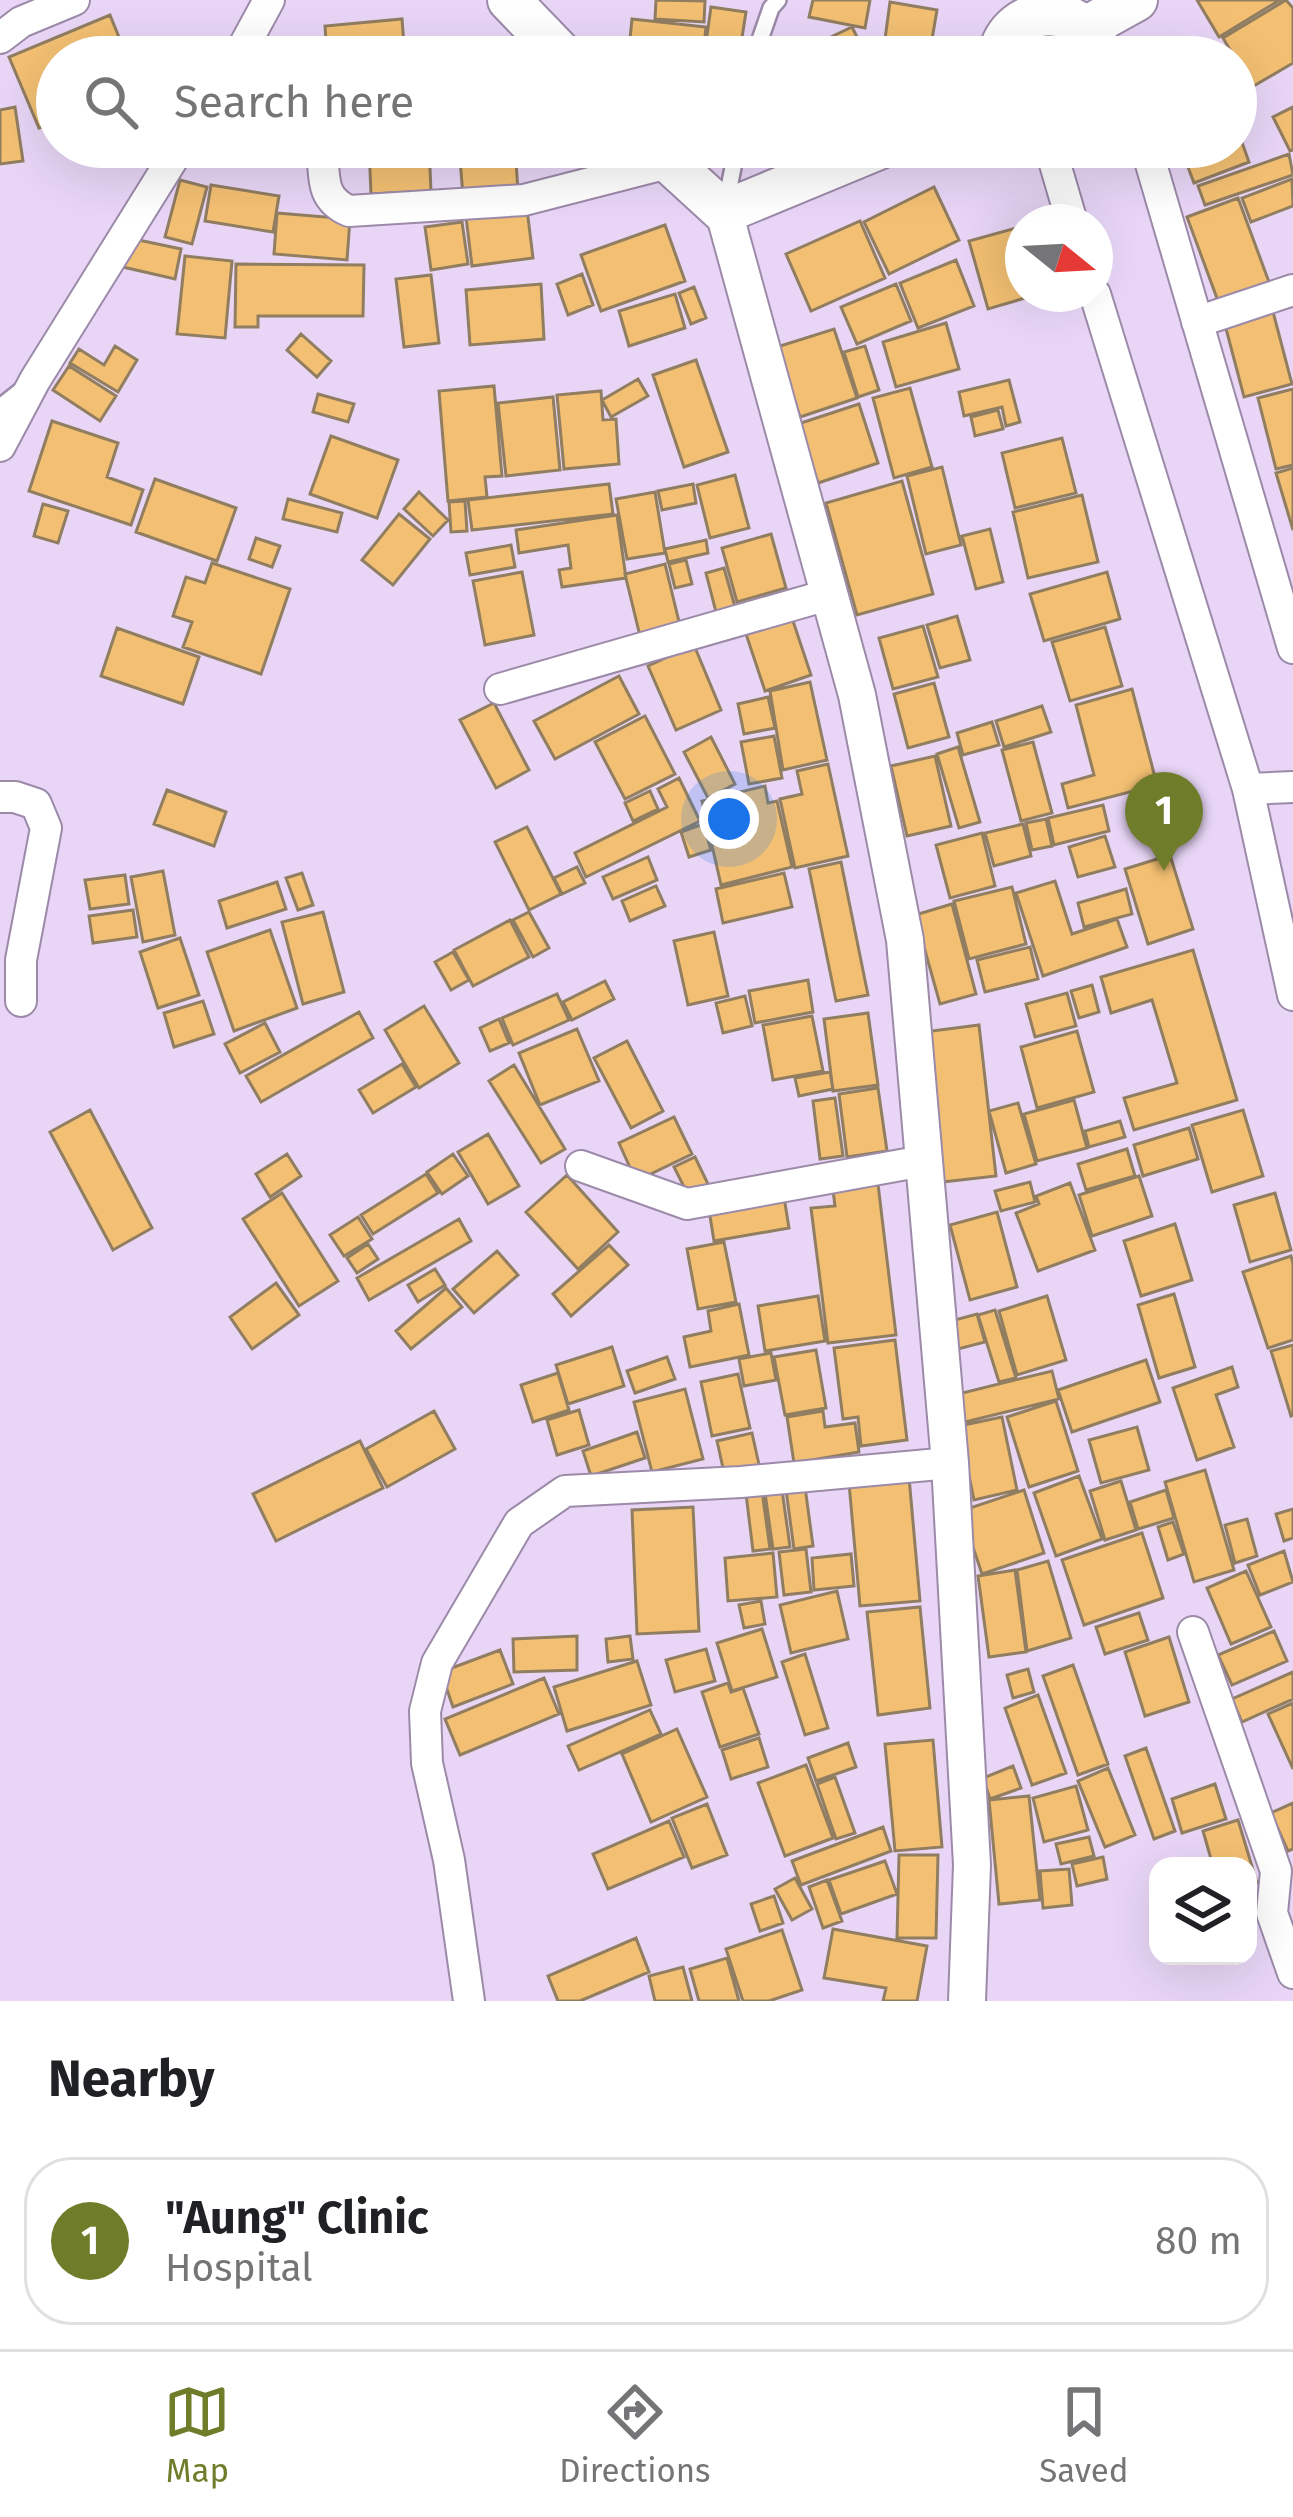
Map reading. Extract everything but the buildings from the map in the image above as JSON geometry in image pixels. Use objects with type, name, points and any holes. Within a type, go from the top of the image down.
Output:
[{"type":"main road","points":[[508,0],[544,36]]},
{"type":"main road","points":[[1007,27],[1027,11],[1046,5],[1065,7],[1090,25],[1136,0]]},
{"type":"main road","points":[[675,168],[724,212],[830,168]]},
{"type":"street","points":[[0,38],[21,22],[74,0]]},
{"type":"street","points":[[251,36],[268,0]]},
{"type":"street","points":[[0,446],[35,380],[166,168]]},
{"type":"street","points":[[324,168],[326,192],[334,204],[349,211],[524,200],[621,168]]},
{"type":"street","points":[[1056,168],[1067,204]]},
{"type":"street","points":[[1152,168],[1293,648]]},
{"type":"street","points":[[724,212],[857,695],[905,940],[950,1463],[972,1865],[967,2001]]},
{"type":"street","points":[[1197,322],[1293,290]]},
{"type":"street","points":[[1101,312],[1248,789],[1293,995]]},
{"type":"street","points":[[500,689],[831,595]]},
{"type":"street","points":[[1248,789],[1293,787]]},
{"type":"street","points":[[0,797],[36,804],[46,828],[21,960],[21,1001]]},
{"type":"street","points":[[581,1166],[687,1204],[923,1161]]},
{"type":"street","points":[[469,2001],[449,1860],[427,1763],[425,1711],[437,1663],[519,1523],[565,1491],[950,1463]]},
{"type":"street","points":[[1193,1632],[1276,1871],[1271,1913],[1293,1973]]},
{"type":"lane","points":[[761,36],[778,0]]},
{"type":"lane","points":[[724,212],[732,168]]},
{"type":"lane","points":[[0,406],[35,380]]},
{"type":"place","name":"\"Aung\" Clinic","points":[[1164,871]]}]
